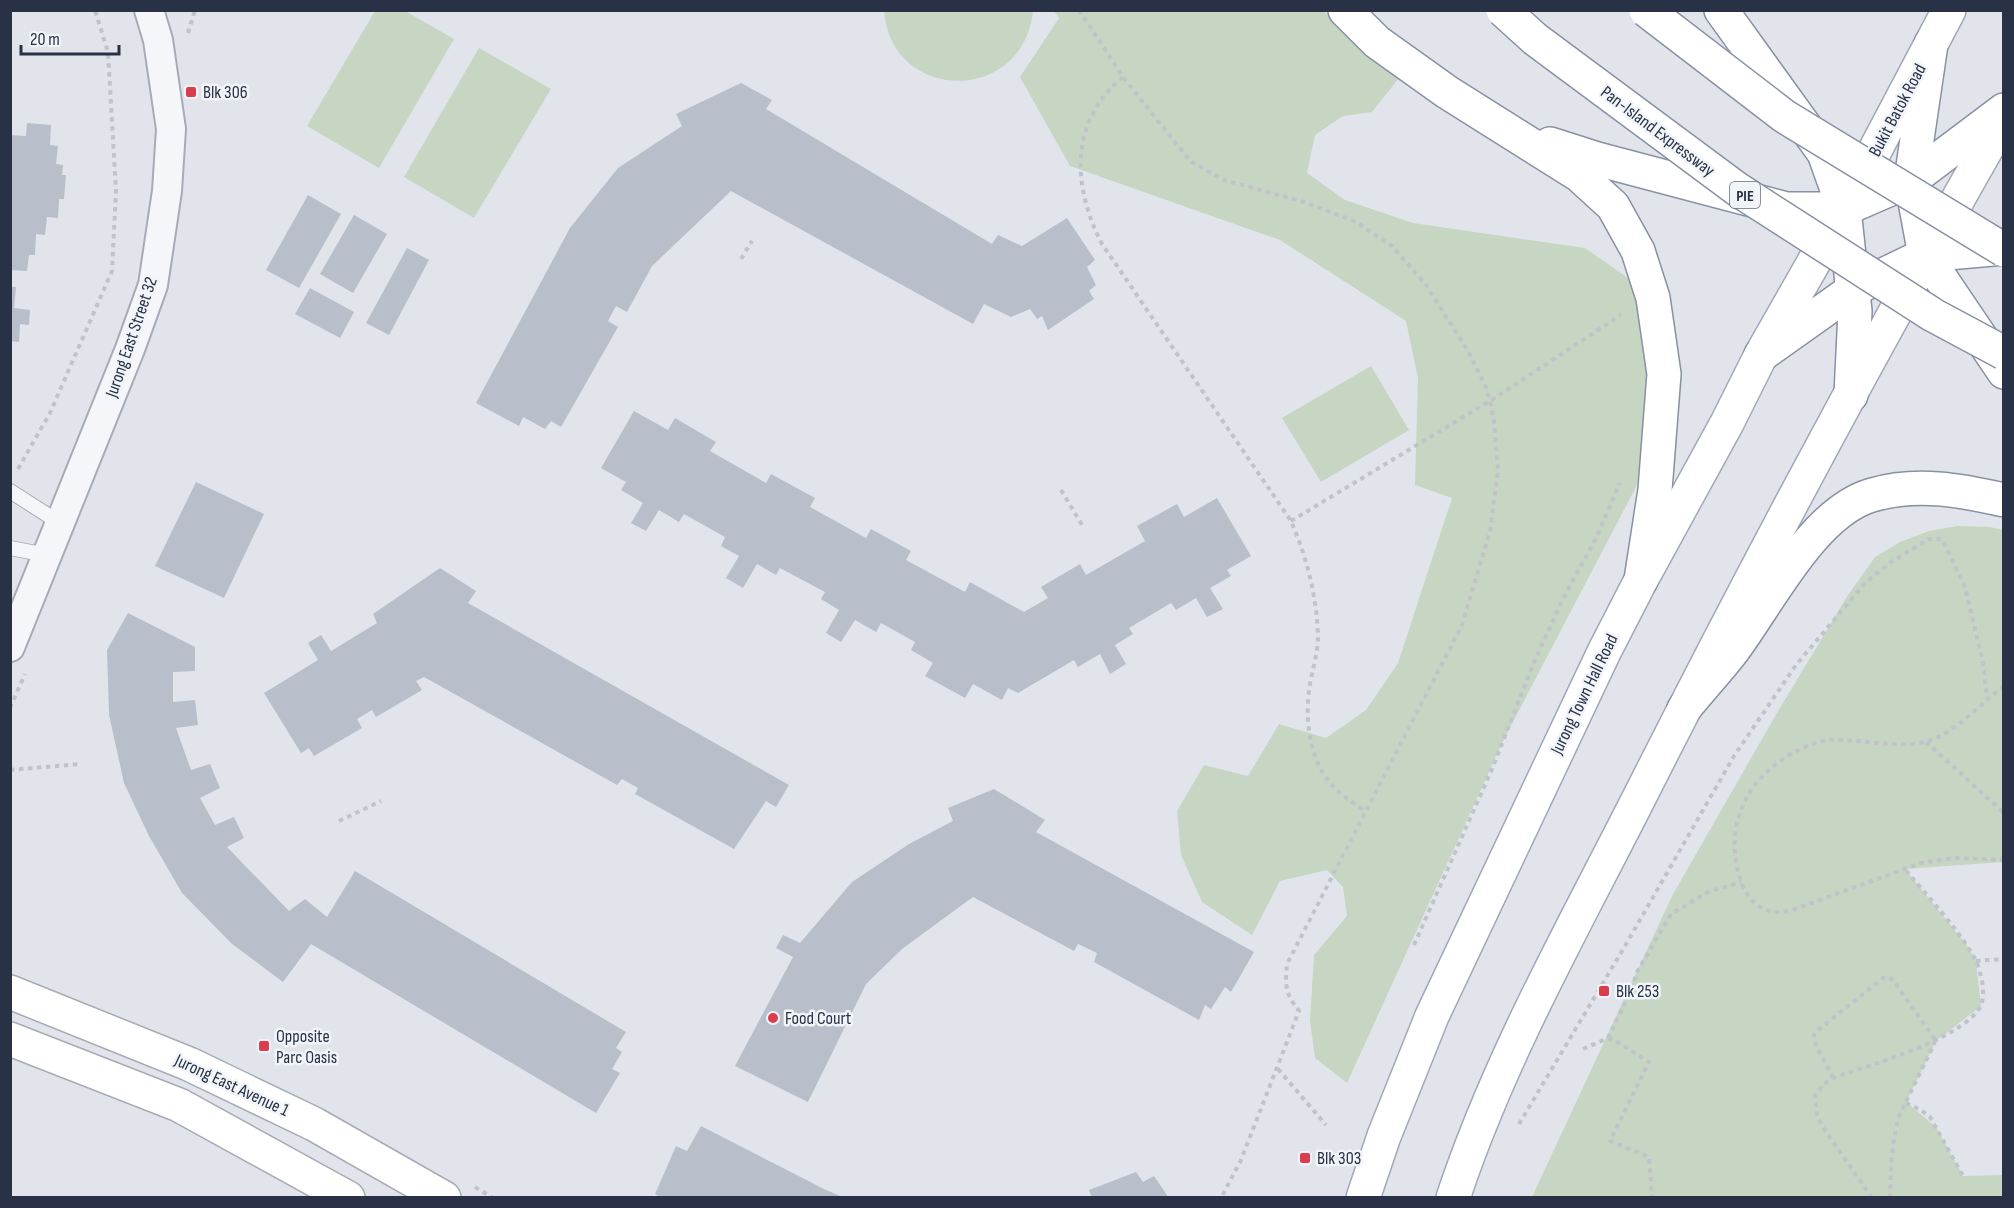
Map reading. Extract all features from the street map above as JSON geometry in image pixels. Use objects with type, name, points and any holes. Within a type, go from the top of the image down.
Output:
[{"type":"main road","points":[[1345,10],[1386,48],[1447,92],[1579,175],[1613,206],[1638,250],[1653,298],[1664,374],[1655,490],[1641,580]]},
{"type":"main road","name":"Pan-Island Expressway","points":[[1503,10],[1535,39],[1737,189],[1933,315],[2004,353]]},
{"type":"main road","points":[[1646,10],[1784,116],[2004,249]]},
{"type":"main road","points":[[1721,10],[1824,153],[1844,209],[1855,311],[1851,395]]},
{"type":"main road","name":"Bukit Batok Road","points":[[1844,209],[1949,10]]},
{"type":"main road","points":[[1931,44],[1911,180],[1926,255],[2004,372]]},
{"type":"main road","points":[[1512,131],[1597,159],[1786,209],[1844,209],[1911,180],[2004,110]]},
{"type":"main road","points":[[1453,1197],[1471,1143],[1526,1021],[1684,709],[1926,255],[2004,118]]},
{"type":"main road","name":"Jurong Town Hall Road","points":[[1363,1197],[1384,1136],[1432,1016],[1545,776],[1641,580],[1727,423],[1761,355],[1844,209]]},
{"type":"main road","points":[[1761,355],[1854,289],[1926,255],[2004,249]]},
{"type":"main road","points":[[1684,709],[1733,650],[1807,543],[1844,509],[1870,495],[1903,488],[1942,488],[2004,500]]},
{"type":"main road","name":"Jurong East Avenue 1","points":[[10,992],[200,1069],[314,1124],[444,1197]]},
{"type":"main road","points":[[10,1039],[179,1105],[348,1197]]},
{"type":"street","name":"Jurong East Street 32","points":[[10,647],[130,349],[153,285],[167,191],[171,129],[158,40],[149,10]]},
{"type":"lane","points":[[10,491],[60,523]]},
{"type":"lane","points":[[10,548],[46,555]]},
{"type":"path","points":[[16,472],[50,413],[112,271],[116,191],[108,52],[95,10]]},
{"type":"path","points":[[188,33],[195,10]]},
{"type":"path","points":[[1079,10],[1123,77],[1190,161],[1224,180],[1304,202],[1354,221],[1392,246],[1426,285],[1468,351],[1485,385],[1494,422],[1498,470],[1490,531],[1462,626],[1287,964],[1285,986],[1299,1011],[1241,1161],[1221,1197]]},
{"type":"path","points":[[1123,77],[1102,97],[1094,109],[1083,136],[1080,168],[1088,214],[1102,244],[1291,521],[1308,566],[1317,618],[1317,650],[1309,694],[1309,726],[1315,755],[1329,782],[1349,801],[1366,811]]},
{"type":"path","points":[[741,259],[752,241]]},
{"type":"path","points":[[1291,521],[1490,401],[1624,313],[1626,323]]},
{"type":"path","points":[[1414,945],[1492,769],[1534,662],[1597,536],[1622,478]]},
{"type":"path","points":[[1061,490],[1082,525]]},
{"type":"path","points":[[1516,1130],[1626,946],[1734,756],[1796,665],[1866,582],[1891,562],[1929,539],[1942,539],[1965,586],[1983,663],[1987,699]]},
{"type":"path","points":[[2004,686],[1949,730],[1926,742],[1908,744],[1827,740],[1817,742],[1786,758],[1755,784],[1742,808],[1734,846],[1736,864],[1749,896],[1761,908],[1771,913],[1783,913],[1904,868],[1937,860],[1954,858],[2004,860]]},
{"type":"path","points":[[1926,742],[2004,813]]},
{"type":"path","points":[[10,770],[80,764]]},
{"type":"path","points":[[339,821],[381,801]]},
{"type":"path","points":[[1872,1197],[1824,1129],[1817,1116],[1815,1095],[1824,1084],[1833,1078],[1936,1041],[1972,1017],[1981,1006],[1983,993],[1982,979],[1976,961],[1966,944],[1904,868]]},
{"type":"path","points":[[1608,1038],[1630,993],[1637,972],[1671,914],[1708,892],[1742,882]]},
{"type":"path","points":[[1976,961],[2004,959]]},
{"type":"path","points":[[1833,1078],[1814,1041],[1814,1035],[1883,978],[1888,977],[1893,980],[1936,1041]]},
{"type":"path","points":[[1583,1048],[1608,1038],[1649,1062],[1610,1141],[1649,1157],[1652,1197]]},
{"type":"path","points":[[1890,1197],[1891,1161],[1896,1126],[1936,1041]]},
{"type":"path","points":[[1278,1068],[1326,1125]]},
{"type":"path","points":[[1906,1103],[1930,1117],[1963,1176]]},
{"type":"green space","points":[[884,10],[1033,11],[1024,42],[1006,64],[983,77],[957,81],[932,76],[909,63],[892,41]]},
{"type":"green space","points":[[375,11],[405,11],[454,39],[379,168],[307,126]]},
{"type":"green space","points":[[1054,11],[1323,11],[1399,78],[1372,112],[1343,116],[1315,135],[1307,173],[1345,200],[1413,223],[1585,248],[1628,278],[1640,307],[1652,377],[1645,449],[1636,487],[1504,739],[1347,1083],[1315,1058],[1310,1021],[1314,955],[1347,916],[1343,887],[1327,870],[1280,881],[1252,935],[1202,902],[1181,855],[1177,811],[1204,765],[1248,776],[1279,724],[1326,738],[1366,710],[1398,663],[1452,498],[1415,485],[1418,378],[1406,321],[1280,240],[1070,166],[1020,77],[1059,18]]},
{"type":"green space","points":[[479,48],[551,89],[474,218],[404,177]]},
{"type":"green space","points":[[1371,366],[1409,430],[1321,482],[1282,418]]},
{"type":"green space","points":[[1957,526],[1990,527],[2003,530],[2003,862],[1905,869],[1966,944],[1976,961],[1981,1006],[1936,1041],[1906,1102],[1936,1127],[1963,1176],[2003,1175],[2003,1197],[1532,1197],[1672,896],[1848,595],[1875,557],[1900,542],[1929,531]]},
{"type":"building","points":[[741,83],[772,100],[766,109],[992,244],[998,235],[1022,246],[1067,218],[1095,260],[1087,267],[1096,285],[1089,291],[1094,299],[1048,330],[1042,316],[1037,319],[1030,309],[1011,317],[984,304],[973,324],[731,191],[652,266],[627,312],[616,306],[608,321],[618,327],[561,427],[551,421],[545,429],[523,417],[519,426],[476,403],[570,228],[618,168],[682,126],[676,114]]},
{"type":"building","points":[[27,123],[51,125],[50,145],[58,146],[56,164],[63,165],[62,175],[66,175],[64,199],[59,199],[58,218],[47,217],[45,235],[36,234],[35,255],[29,255],[27,271],[10,270],[10,135],[26,136]]},
{"type":"building","points":[[308,195],[341,214],[299,288],[266,270]]},
{"type":"building","points":[[354,215],[387,234],[353,293],[320,274]]},
{"type":"building","points":[[407,248],[429,260],[389,335],[366,323]]},
{"type":"building","points":[[10,287],[16,287],[14,308],[30,310],[29,325],[20,324],[19,342],[10,341]]},
{"type":"building","points":[[310,288],[354,312],[340,338],[295,314]]},
{"type":"building","points":[[634,411],[668,430],[675,418],[716,442],[710,451],[766,483],[771,474],[815,498],[810,507],[866,538],[871,529],[911,551],[906,560],[965,592],[970,582],[1024,612],[1048,598],[1041,587],[1080,564],[1086,575],[1145,541],[1137,526],[1177,504],[1184,517],[1217,498],[1251,556],[1227,570],[1231,576],[1210,588],[1223,609],[1207,617],[1196,598],[1176,610],[1171,603],[1129,628],[1133,634],[1115,645],[1126,664],[1110,674],[1100,654],[1078,667],[1074,660],[1018,693],[1008,688],[1002,700],[973,684],[965,698],[925,676],[933,663],[911,650],[915,642],[881,623],[876,632],[855,620],[841,642],[826,633],[839,610],[821,599],[825,592],[780,568],[776,575],[757,564],[743,588],[726,578],[739,556],[721,546],[725,537],[684,514],[679,522],[659,510],[646,531],[631,523],[643,503],[621,490],[626,482],[601,468]]},
{"type":"building","points":[[196,482],[264,514],[224,598],[155,566]]},
{"type":"building","points":[[440,568],[476,591],[468,603],[789,785],[776,807],[766,801],[734,849],[635,794],[638,788],[622,779],[617,785],[424,677],[416,681],[422,690],[376,717],[372,710],[357,719],[362,728],[314,756],[309,748],[301,753],[264,693],[318,660],[308,643],[321,635],[331,651],[377,623],[373,614]]},
{"type":"building","points":[[128,613],[195,647],[195,671],[173,672],[173,702],[195,700],[198,725],[176,728],[191,770],[210,764],[220,788],[200,798],[215,825],[234,817],[244,838],[227,847],[289,911],[305,899],[327,917],[355,871],[626,1032],[616,1048],[622,1052],[612,1069],[620,1073],[596,1113],[311,944],[283,982],[231,943],[182,893],[149,836],[124,783],[109,715],[107,650]]},
{"type":"building","points":[[994,789],[1045,820],[1036,832],[1254,952],[1231,992],[1225,987],[1211,1009],[1205,1005],[1199,1020],[1094,962],[1097,953],[1078,944],[1074,951],[973,897],[902,949],[866,984],[808,1102],[735,1066],[793,957],[776,948],[783,935],[800,943],[852,882],[909,844],[953,821],[948,808]]},
{"type":"building","points":[[701,1126],[845,1198],[661,1198],[655,1194],[676,1146],[687,1151]]},
{"type":"building","points":[[1136,1172],[1143,1182],[1154,1176],[1169,1198],[1092,1198],[1089,1190]]},
{"type":"place","name":"Blk 306","points":[[191,92]]},
{"type":"place","name":"Blk 253","points":[[1604,991]]},
{"type":"place","name":"Food Court","points":[[773,1018]]},
{"type":"place","name":"Opposite Parc Oasis","points":[[264,1046]]},
{"type":"place","name":"Blk 303","points":[[1305,1158]]}]
